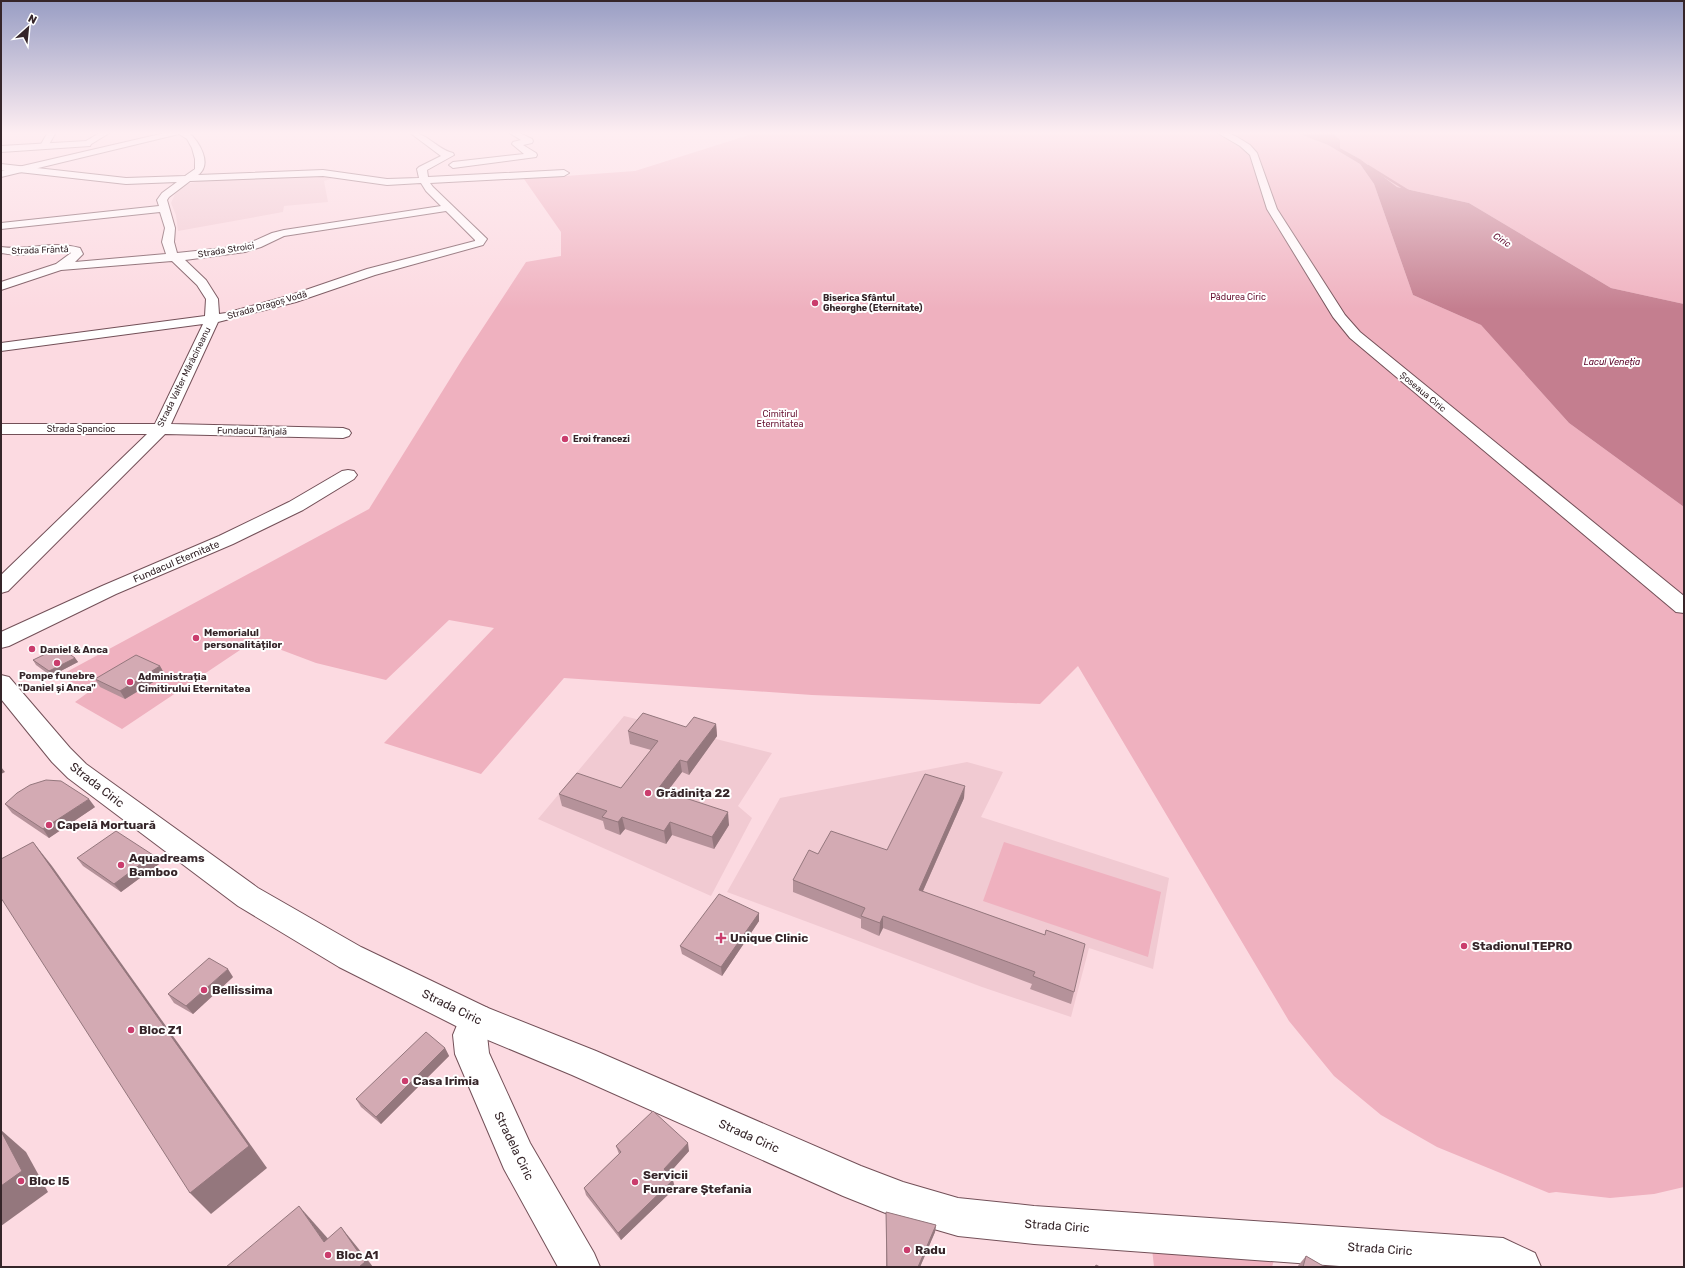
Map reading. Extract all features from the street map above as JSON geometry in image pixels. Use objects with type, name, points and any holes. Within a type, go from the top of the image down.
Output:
[{"type":"street","name":"Strada Valter Mărăcineanu","points":[[1,587],[161,429],[212,320],[212,299],[202,283],[172,254],[168,242],[170,228],[162,200],[165,195],[170,191]]},
{"type":"street","points":[[433,191],[437,198],[449,208]]},
{"type":"street","name":"Șoseaua Ciric","points":[[1266,191],[1272,209],[1340,317],[1355,335],[1684,607]]},
{"type":"street","points":[[1,226],[165,208]]},
{"type":"street","name":"Strada Dragoș Vodă","points":[[1,347],[212,320],[257,310],[359,276],[479,243],[481,239],[449,208]]},
{"type":"street","name":"Strada Stroici","points":[[1,286],[60,267],[176,257],[245,249],[284,233],[449,208]]},
{"type":"street","name":"Strada Frântă","points":[[1,250],[14,252],[58,248],[76,250],[77,254],[60,267]]},
{"type":"street","name":"Strada Spancioc","points":[[1,429],[161,429]]},
{"type":"street","name":"Fundacul Tânjală","points":[[161,429],[343,433]]},
{"type":"street","name":"Fundacul Eternitate","points":[[1,641],[109,590],[226,540],[296,506],[348,475]]},
{"type":"street","name":"Strada Ciric","points":[[1,683],[61,755],[93,784],[248,897],[350,957],[476,1019],[584,1063],[856,1183],[903,1201],[958,1217],[1050,1226],[1503,1258],[1521,1267]]},
{"type":"street","name":"Stradela Ciric","points":[[476,1019],[470,1035],[472,1054],[517,1156],[580,1267]]},
{"type":"shaded area","points":[[178,191],[326,191],[328,202],[284,206],[283,212],[178,231],[176,215],[171,203],[175,194]]},
{"type":"shaded area","points":[[624,716],[772,753],[738,806],[752,818],[711,896],[538,819]]},
{"type":"shaded area","points":[[967,762],[1003,772],[981,817],[1169,878],[1153,969],[1089,948],[1071,1017],[982,987],[727,892],[780,798]]},
{"type":"green space","points":[[532,191],[1377,191],[1413,295],[1481,325],[1569,423],[1684,507],[1684,1187],[1654,1194],[1610,1198],[1556,1192],[1549,1193],[1437,1147],[1381,1115],[1334,1076],[1289,1021],[1078,666],[1040,704],[812,695],[564,678],[481,774],[384,743],[494,628],[449,620],[386,680],[316,663],[255,640],[122,729],[75,702],[90,691],[59,676],[369,509],[463,358],[526,262],[561,256],[561,232]]},
{"type":"green space","points":[[1416,191],[1684,191],[1684,304],[1611,288],[1469,203]]},
{"type":"green space","points":[[1004,842],[1161,892],[1148,957],[983,901]]},
{"type":"green space","points":[[1151,1239],[1278,1247],[1272,1267],[1154,1267]]},
{"type":"water","name":"Lacul Veneția","points":[[1377,191],[1416,191],[1469,203],[1611,288],[1684,304],[1684,507],[1569,423],[1481,325],[1413,295]]},
{"type":"building","name":"Pompe funebre \"Daniel și Anca\"","points":[[60,647],[75,658],[49,671],[33,660]]},
{"type":"building","points":[[136,655],[160,666],[120,691],[95,679]]},
{"type":"building","name":"Grădinița 22","points":[[643,713],[686,727],[694,717],[716,724],[687,762],[680,760],[658,789],[728,812],[712,837],[670,822],[664,831],[622,817],[618,822],[602,817],[607,811],[559,794],[577,773],[621,788],[658,741],[628,731]]},
{"type":"building","points":[[925,774],[965,786],[919,890],[1045,935],[1046,930],[1085,944],[1074,992],[1033,976],[1035,972],[883,916],[880,923],[861,916],[865,908],[793,880],[809,850],[818,854],[831,831],[887,850]]},
{"type":"building","name":"Capelă Mortuară","points":[[46,780],[61,781],[89,799],[43,829],[5,804],[17,793],[30,785]]},
{"type":"building","name":"Aquadreams Bamboo","points":[[116,831],[153,855],[114,884],[77,858]]},
{"type":"building","name":"Bloc Z1","points":[[33,842],[249,1146],[190,1193],[1,898],[1,859]]},
{"type":"building","name":"Unique Clinic","points":[[719,894],[759,913],[721,967],[680,946]]},
{"type":"building","points":[[209,958],[228,969],[186,1006],[168,994]]},
{"type":"building","name":"Casa Irimia","points":[[426,1032],[445,1048],[376,1117],[356,1099]]},
{"type":"building","name":"Servicii Funerare Ștefania","points":[[653,1111],[688,1143],[664,1169],[673,1180],[618,1233],[584,1188],[621,1152],[616,1146]]},
{"type":"building","points":[[1,1131],[22,1171],[1,1186]]},
{"type":"building","points":[[299,1206],[324,1242],[341,1227],[365,1262],[359,1267],[226,1267]]},
{"type":"building","name":"Radu","points":[[886,1212],[936,1225],[918,1267],[887,1267]]},
{"type":"building","points":[[1306,1256],[1325,1267],[1303,1267]]},
{"type":"place","name":"Biserica Sfântul Gheorghe (Eternitate)","points":[[815,303]]},
{"type":"place","name":"Eroi francezi","points":[[565,439]]},
{"type":"place","name":"Memorialul personalităților","points":[[196,638]]},
{"type":"place","name":"Daniel & Anca","points":[[32,649]]},
{"type":"place","name":"Pompe funebre \"Daniel și Anca\"","points":[[57,663]]},
{"type":"place","name":"Administrația Cimitirului Eternitatea","points":[[130,682]]},
{"type":"place","name":"Grădinița 22","points":[[648,793]]},
{"type":"place","name":"Capelă Mortuară","points":[[49,825]]},
{"type":"place","name":"Aquadreams Bamboo","points":[[121,865]]},
{"type":"place","name":"Unique Clinic","points":[[721,938]]},
{"type":"place","name":"Stadionul TEPRO","points":[[1464,946]]},
{"type":"place","name":"Bellissima","points":[[204,990]]},
{"type":"place","name":"Bloc Z1","points":[[131,1030]]},
{"type":"place","name":"Casa Irimia","points":[[405,1081]]},
{"type":"place","name":"Bloc I5","points":[[21,1181]]},
{"type":"place","name":"Servicii Funerare Ștefania","points":[[635,1182]]},
{"type":"place","name":"Radu","points":[[907,1250]]},
{"type":"place","name":"Bloc A1","points":[[328,1255]]},
{"type":"water label","name":"Ciric","points":[[1502,240]]},
{"type":"park label","name":"Pădurea Ciric","points":[[1238,297]]},
{"type":"park label","name":"Cimitirul Eternitatea","points":[[780,420]]}]
